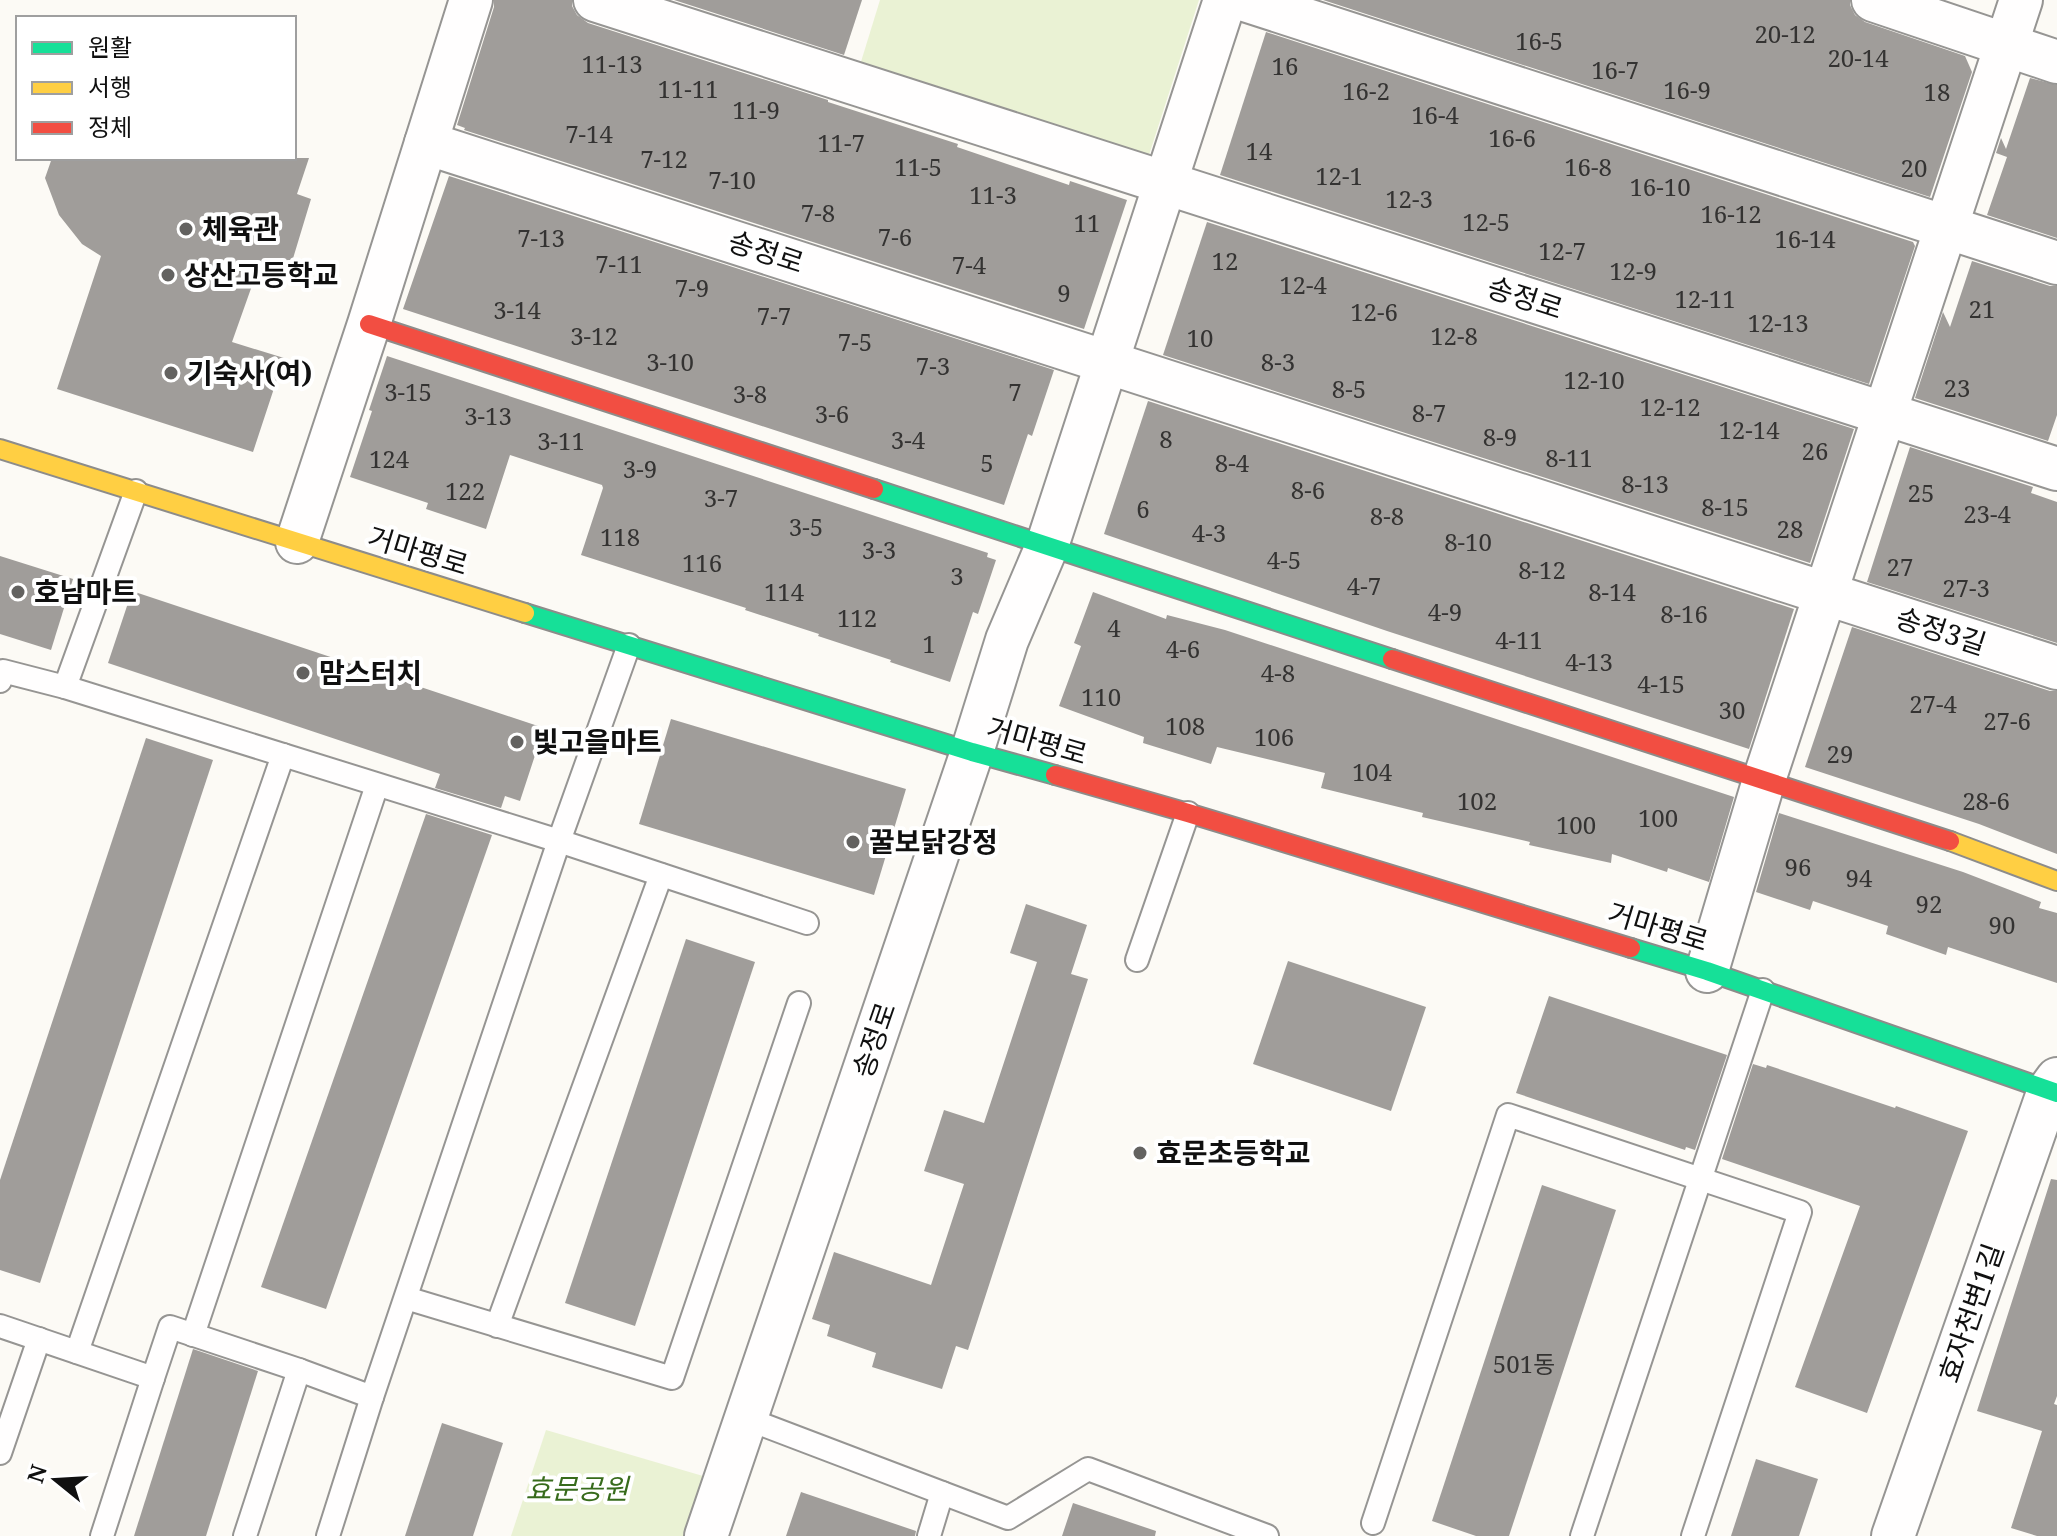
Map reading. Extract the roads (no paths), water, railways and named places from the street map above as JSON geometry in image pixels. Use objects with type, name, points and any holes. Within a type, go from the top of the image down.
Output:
[{"type":"street","points":[[297,542],[471,0]]},
{"type":"street","name":"송정로","points":[[595,0],[1885,414]]},
{"type":"street","name":"송정로","points":[[706,1536],[972,752],[1007,640],[1047,546],[1225,0]]},
{"type":"street","points":[[1245,0],[2057,263]]},
{"type":"street","points":[[1873,0],[2057,62]]},
{"type":"street","points":[[1707,971],[1764,780],[2021,0]]},
{"type":"street","name":"송정로","points":[[426,143],[1826,593]]},
{"type":"street","points":[[369,324],[1971,848],[2057,881]]},
{"type":"street","points":[[1885,414],[2057,469]]},
{"type":"street","name":"거마평로","points":[[0,449],[972,752],[1188,813],[1707,971],[2054,1087]]},
{"type":"street","name":"송정3길","points":[[1826,593],[2057,668]]},
{"type":"street","name":"효자천변1길","points":[[1893,1536],[2054,1087]]},
{"type":"lane","points":[[65,687],[136,491]]},
{"type":"lane","points":[[328,1536],[559,841],[629,645]]},
{"type":"lane","points":[[0,681],[3,671],[65,687],[559,841],[807,923]]},
{"type":"lane","points":[[77,1352],[283,755]]},
{"type":"lane","points":[[193,1335],[377,785]]},
{"type":"lane","points":[[1137,960],[1188,813]]},
{"type":"lane","points":[[497,1326],[661,875]]},
{"type":"lane","points":[[1582,1536],[1763,990]]},
{"type":"lane","points":[[406,1298],[672,1378],[799,1003]]},
{"type":"lane","points":[[1373,1523],[1508,1115],[1800,1212],[1693,1536]]},
{"type":"lane","points":[[0,1326],[153,1378]]},
{"type":"lane","points":[[102,1536],[170,1327],[372,1397]]},
{"type":"lane","points":[[0,1453],[39,1339]]},
{"type":"lane","points":[[245,1536],[299,1370]]},
{"type":"lane","points":[[745,1418],[942,1493],[1005,1527],[1088,1469],[1219,1528],[1267,1536]]},
{"type":"lane","points":[[929,1536],[942,1493]]},
{"type":"place","name":"체육관","points":[[186,229]]},
{"type":"place","name":"상산고등학교","points":[[168,275]]},
{"type":"place","name":"기숙사(여)","points":[[171,373]]},
{"type":"place","name":"호남마트","points":[[18,592]]},
{"type":"place","name":"맘스터치","points":[[303,673]]},
{"type":"place","name":"빛고을마트","points":[[517,742]]},
{"type":"place","name":"꿀보닭강정","points":[[853,842]]},
{"type":"place","name":"효문초등학교","points":[[1140,1153]]},
{"type":"park label","name":"효문공원","points":[[577,1489]]}]
